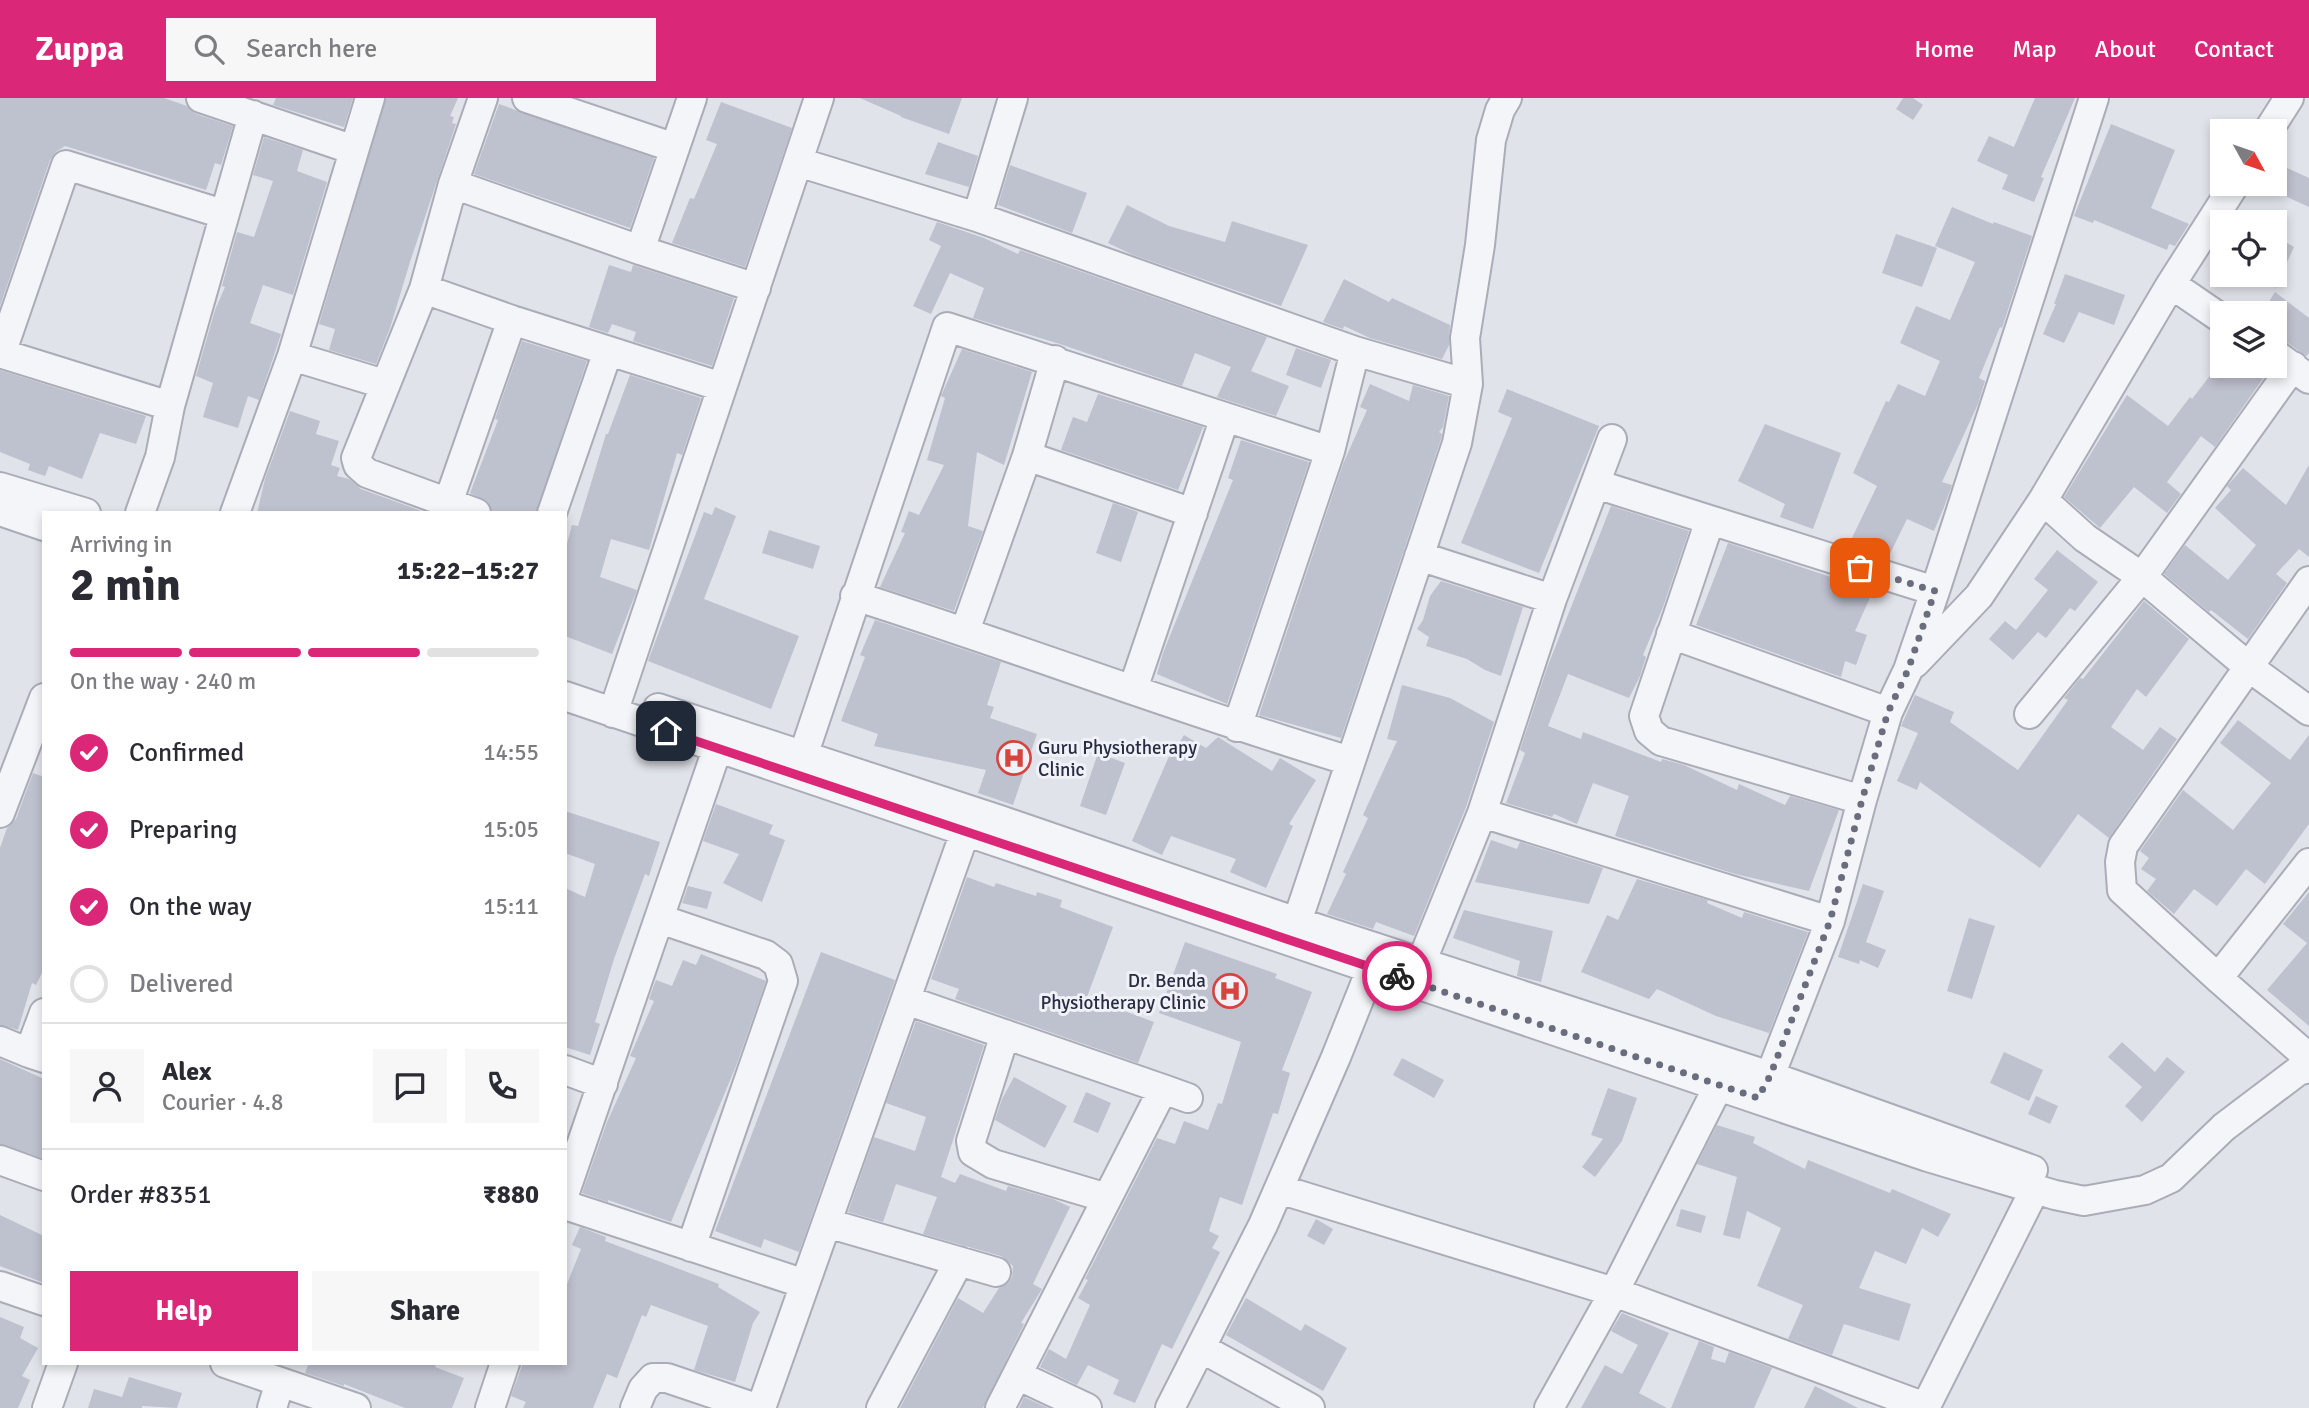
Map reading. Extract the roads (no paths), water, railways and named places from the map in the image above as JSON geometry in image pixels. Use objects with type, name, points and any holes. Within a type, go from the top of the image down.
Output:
[{"type":"street","points":[[201,98],[253,109],[355,150]]},
{"type":"street","points":[[236,511],[292,356],[370,98]]},
{"type":"street","points":[[471,511],[367,473],[358,465],[356,458],[424,289],[453,184],[483,98]]},
{"type":"street","points":[[527,98],[675,148]]},
{"type":"street","points":[[640,250],[692,98]]},
{"type":"street","points":[[616,704],[819,98]]},
{"type":"street","points":[[977,217],[1013,98]]},
{"type":"street","points":[[1297,922],[1457,443],[1468,384],[1465,338],[1480,245],[1490,140],[1507,98]]},
{"type":"street","points":[[1764,1087],[1830,921],[1888,712],[1908,670],[1935,591],[2094,98]]},
{"type":"street","points":[[2275,119],[2288,98]]},
{"type":"street","points":[[141,511],[160,457],[170,406],[253,109]]},
{"type":"street","points":[[798,162],[977,217],[1355,351],[1468,384]]},
{"type":"street","points":[[170,406],[0,354],[66,165],[223,214]]},
{"type":"street","points":[[453,184],[756,288]]},
{"type":"street","points":[[1908,670],[1979,596],[2043,500],[2171,284],[2227,196]]},
{"type":"street","points":[[2171,284],[2210,310]]},
{"type":"street","points":[[424,289],[722,387]]},
{"type":"street","points":[[448,503],[512,320]]},
{"type":"street","points":[[803,756],[947,327],[1330,451]]},
{"type":"street","points":[[553,511],[608,351]]},
{"type":"street","points":[[1237,727],[1330,451],[1355,351]]},
{"type":"street","points":[[292,356],[384,384]]},
{"type":"street","points":[[965,631],[1027,456],[1055,360]]},
{"type":"street","points":[[2029,714],[2142,577],[2299,370]]},
{"type":"street","points":[[1133,689],[1225,417]]},
{"type":"street","points":[[1421,963],[1482,813],[1552,599],[1612,439]]},
{"type":"street","points":[[1027,456],[1193,513]]},
{"type":"street","points":[[1596,484],[1935,591]]},
{"type":"street","points":[[0,487],[79,511]]},
{"type":"street","points":[[2043,500],[2085,538],[2142,577],[2249,668],[2309,711]]},
{"type":"street","points":[[0,511],[42,525]]},
{"type":"street","points":[[1710,520],[1644,716],[1650,731],[1661,741],[1862,800]]},
{"type":"street","points":[[1419,556],[1552,599]]},
{"type":"street","points":[[2309,581],[2123,846],[2120,862],[2122,890],[2309,1058]]},
{"type":"street","points":[[855,596],[965,631],[1237,727],[1350,761]]},
{"type":"street","points":[[1671,634],[1888,712]]},
{"type":"street","points":[[567,679],[616,704],[721,739],[965,832],[1376,959],[1718,1085],[1764,1087],[1928,1157],[2084,1201],[2145,1190],[2171,1178],[2224,1127],[2298,1070],[2309,1068]]},
{"type":"street","points":[[567,696],[616,704]]},
{"type":"street","points":[[0,813],[42,705]]},
{"type":"street","points":[[721,739],[803,756],[1000,820],[1297,922],[1376,959],[1421,963],[1764,1087],[2110,1196]]},
{"type":"street","points":[[567,1186],[721,739]]},
{"type":"street","points":[[1482,813],[1830,921]]},
{"type":"street","points":[[635,1408],[643,1389],[653,1378],[667,1378],[759,1408],[965,832]]},
{"type":"street","points":[[2218,978],[2309,863]]},
{"type":"street","points":[[660,919],[766,955],[778,964],[783,981],[691,1247]]},
{"type":"street","points":[[1170,1408],[1263,1225],[1376,959]]},
{"type":"street","points":[[906,1000],[1176,1093],[1107,1198],[1000,1408]]},
{"type":"street","points":[[0,1041],[37,1055],[42,1025]]},
{"type":"street","points":[[1005,1034],[971,1141],[973,1152],[993,1164],[1107,1198]]},
{"type":"street","points":[[567,1071],[603,1084]]},
{"type":"street","points":[[1549,1408],[1614,1292],[1718,1085]]},
{"type":"street","points":[[0,1160],[42,1174]]},
{"type":"street","points":[[1279,1189],[1614,1292],[1925,1408],[2035,1189]]},
{"type":"street","points":[[567,1206],[805,1284]]},
{"type":"street","points":[[827,1223],[996,1272]]},
{"type":"street","points":[[881,1408],[959,1261]]},
{"type":"street","points":[[0,1286],[42,1300]]},
{"type":"street","points":[[1200,1348],[1310,1408]]},
{"type":"street","points":[[47,1408],[62,1365]]},
{"type":"street","points":[[228,1365],[276,1395],[356,1408]]},
{"type":"street","points":[[490,1408],[504,1365]]},
{"type":"street","points":[[1017,1375],[1087,1408]]},
{"type":"place","name":"Guru Physiotherapy Clinic","points":[[1014,758]]},
{"type":"place","name":"Dr. Benda Physiotherapy Clinic","points":[[1230,991]]}]
